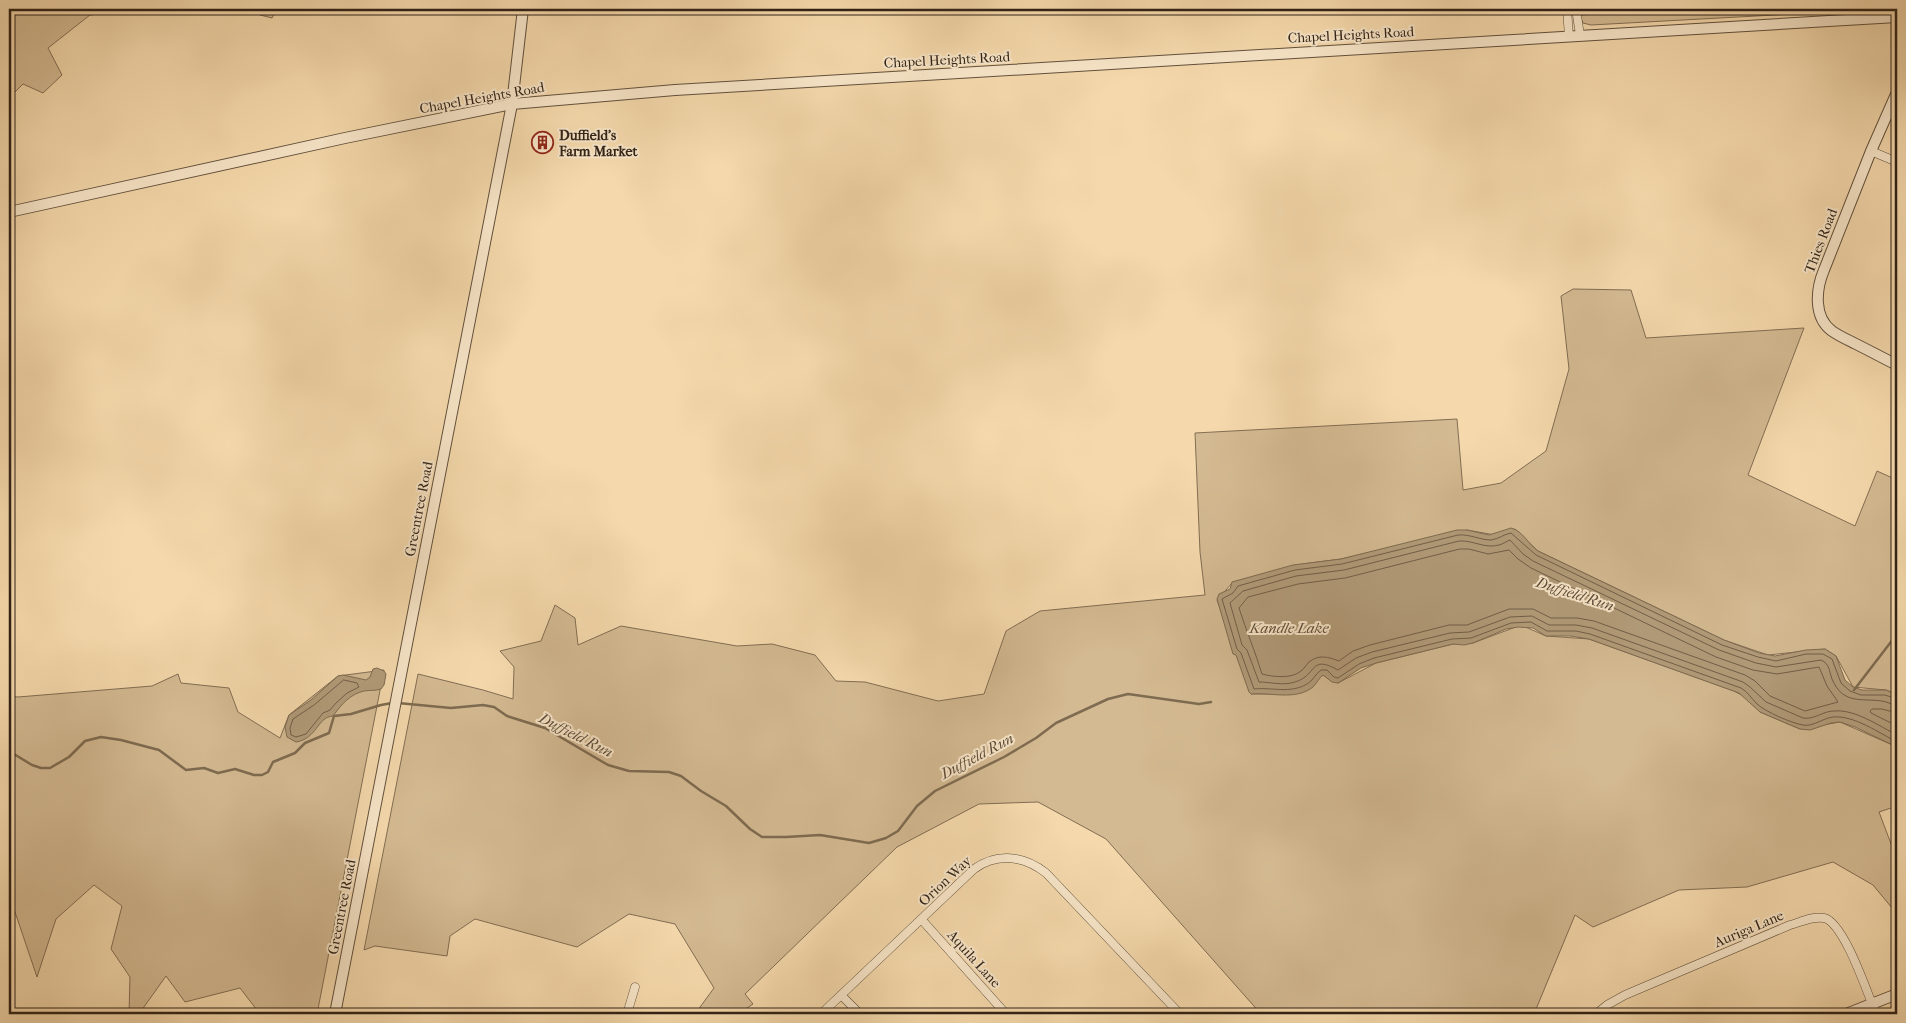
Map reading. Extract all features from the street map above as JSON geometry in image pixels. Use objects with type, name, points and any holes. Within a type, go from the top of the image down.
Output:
[{"type":"street","name":"Greentree Road","points":[[335,1014],[512,104],[523,9]]},
{"type":"street","points":[[1567,9],[1569,36]]},
{"type":"street","points":[[1576,9],[1580,35]]},
{"type":"street","name":"Chapel Heights Road","points":[[9,212],[345,138],[512,104],[675,90],[1580,35],[1897,18]]},
{"type":"street","name":"Thies Road","points":[[1897,92],[1871,151],[1818,290],[1818,308],[1831,331],[1897,365]]},
{"type":"street","points":[[1871,151],[1897,162]]},
{"type":"street","name":"Orion Way","points":[[821,1014],[968,875],[983,863],[1009,859],[1028,861],[1046,873],[1180,1014]]},
{"type":"street","name":"Auriga Lane","points":[[1596,1014],[1625,995],[1790,925],[1817,918],[1825,918],[1833,923],[1843,936],[1876,1014]]},
{"type":"street","name":"Aquila Lane","points":[[922,920],[1006,1014]]},
{"type":"street","points":[[627,1014],[635,987]]},
{"type":"street","points":[[1846,1014],[1897,994]]},
{"type":"street","points":[[841,995],[860,1014]]},
{"type":"shaded area","points":[[9,9],[128,10],[90,15],[48,48],[62,75],[43,93],[23,84],[9,98]]},
{"type":"shaded area","points":[[261,9],[277,9],[272,18],[260,15]]},
{"type":"shaded area","points":[[1690,9],[1885,9],[1591,25],[1583,23],[1579,15]]},
{"type":"shaded area","points":[[1573,289],[1631,290],[1646,338],[1804,328],[1748,475],[1855,526],[1877,471],[1897,480],[1897,694],[1886,690],[1853,687],[1836,656],[1825,649],[1768,655],[1724,640],[1538,551],[1515,529],[1495,535],[1467,530],[1341,559],[1303,564],[1233,582],[1217,600],[1251,694],[1292,694],[1323,675],[1338,683],[1376,663],[1453,644],[1473,643],[1521,625],[1546,636],[1589,639],[1734,691],[1745,697],[1760,712],[1800,729],[1840,722],[1897,747],[1897,806],[1879,812],[1897,858],[1897,914],[1873,885],[1833,862],[1747,887],[1679,890],[1593,927],[1575,915],[1534,1014],[1261,1014],[1106,839],[1038,802],[979,804],[897,847],[745,994],[753,1004],[738,1014],[695,1014],[714,988],[675,924],[629,914],[577,947],[475,919],[450,936],[447,956],[375,946],[364,950],[418,674],[513,699],[514,667],[500,651],[541,641],[555,605],[575,618],[578,645],[621,626],[737,646],[772,644],[815,655],[836,681],[865,682],[938,701],[984,694],[1006,631],[1040,611],[1205,595],[1200,552],[1195,433],[1457,419],[1463,490],[1501,483],[1546,451],[1569,369],[1561,296]]},
{"type":"shaded area","points":[[384,670],[317,1014],[260,1014],[240,988],[185,1002],[166,976],[139,1014],[129,1014],[130,977],[111,949],[122,906],[94,885],[56,919],[37,977],[14,909],[9,912],[9,696],[18,697],[152,686],[178,674],[181,683],[229,688],[238,712],[280,738],[289,715],[338,676]]},
{"type":"water","name":"Kandle Lake","points":[[1511,528],[1519,532],[1538,551],[1724,640],[1759,653],[1775,656],[1806,650],[1825,649],[1836,656],[1845,680],[1853,687],[1862,690],[1886,690],[1897,695],[1897,747],[1840,722],[1810,730],[1800,729],[1760,712],[1739,693],[1589,639],[1570,636],[1546,636],[1533,628],[1518,627],[1506,629],[1473,643],[1464,645],[1453,644],[1376,663],[1361,668],[1338,683],[1332,682],[1323,675],[1313,687],[1299,694],[1251,694],[1249,692],[1236,655],[1233,654],[1217,599],[1219,594],[1230,589],[1232,582],[1293,565],[1341,559],[1457,530],[1467,530],[1489,535]]},
{"type":"water","points":[[377,668],[386,674],[384,685],[381,689],[359,692],[350,697],[333,716],[323,720],[313,733],[303,740],[296,742],[287,737],[285,727],[289,715],[311,700],[338,676],[343,675],[366,680],[370,677],[373,669]]},
{"type":"waterway","points":[[1854,690],[1897,634]]},
{"type":"waterway","name":"Duffield Run","points":[[398,703],[451,708],[483,705],[494,707],[507,716],[545,728],[608,765],[629,771],[669,772],[681,776],[726,806],[750,829],[762,837],[820,835],[869,843],[886,838],[898,831],[917,806],[935,791],[1004,757],[1036,738],[1056,723],[1108,699],[1128,694],[1199,704],[1211,702]]},
{"type":"waterway","name":"Duffield Run","points":[[9,751],[32,765],[50,768],[69,757],[85,741],[101,737],[159,750],[186,770],[204,768],[218,773],[235,769],[254,775],[262,775],[268,772],[273,762],[295,753],[305,743],[329,733],[334,716],[351,714],[392,703]]},
{"type":"place","name":"Duffield's Farm Market","points":[[543,143]]}]
